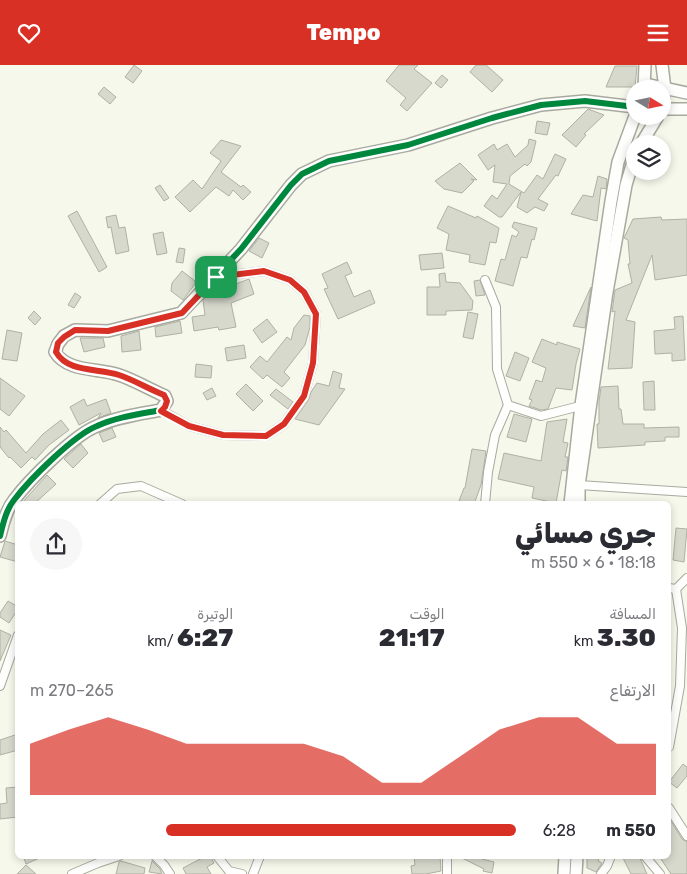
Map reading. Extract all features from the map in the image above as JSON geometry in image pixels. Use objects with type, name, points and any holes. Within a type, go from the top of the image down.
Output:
[{"type":"street","points":[[644,65],[644,80]]},
{"type":"street","points":[[662,65],[664,80]]},
{"type":"street","points":[[671,90],[687,93]]},
{"type":"street","points":[[161,411],[167,401],[164,395],[118,375],[75,366],[60,360],[56,352],[58,343],[75,330],[108,331],[182,313],[241,249],[291,185],[302,174],[329,161],[408,145],[492,118],[541,105],[585,101],[626,106]]},
{"type":"street","points":[[671,108],[687,109]]},
{"type":"street","points":[[570,501],[586,404],[618,162],[632,125]]},
{"type":"street","points":[[579,501],[586,404],[628,180]]},
{"type":"street","points":[[0,536],[13,501],[72,441],[96,426],[134,415],[161,411],[189,426],[223,435],[266,436],[284,424],[304,396],[313,363],[316,314],[304,292],[290,280],[264,271],[216,277]]},
{"type":"street","points":[[485,280],[496,307],[496,369],[508,405],[494,435],[485,501]]},
{"type":"street","points":[[508,405],[541,416],[586,404]]},
{"type":"street","points":[[579,485],[687,492]]},
{"type":"street","points":[[104,501],[118,489],[141,486],[175,501]]},
{"type":"street","points":[[671,736],[680,686],[682,628],[672,589],[687,578]]},
{"type":"street","points":[[0,686],[15,644]]},
{"type":"street","points":[[671,811],[687,835]]},
{"type":"street","points":[[72,874],[110,859]]},
{"type":"street","points":[[157,859],[170,874]]},
{"type":"street","points":[[219,859],[229,871],[242,874]]},
{"type":"street","points":[[253,874],[259,859]]},
{"type":"street","points":[[447,859],[447,874]]},
{"type":"street","points":[[564,874],[565,859]]},
{"type":"street","points":[[576,874],[577,859]]},
{"type":"street","points":[[577,859],[583,874]]},
{"type":"street","points":[[601,874],[610,859]]},
{"type":"street","points":[[648,859],[660,874]]},
{"type":"building","points":[[134,65],[142,71],[133,83],[125,77]]},
{"type":"building","points":[[399,65],[418,65],[414,69],[432,83],[407,111],[400,105],[406,98],[386,81]]},
{"type":"building","points":[[476,65],[486,65],[503,80],[492,92],[470,72]]},
{"type":"building","points":[[615,66],[637,66],[636,80],[626,80],[626,87],[606,87]]},
{"type":"building","points":[[442,75],[448,80],[441,88],[435,83]]},
{"type":"building","points":[[104,87],[116,97],[110,104],[98,94]]},
{"type":"building","points":[[588,109],[604,115],[584,134],[586,135],[576,147],[562,135]]},
{"type":"building","points":[[537,121],[550,123],[547,135],[535,133]]},
{"type":"building","points":[[529,139],[536,141],[531,162],[527,166],[525,164],[510,176],[509,184],[524,193],[537,175],[543,179],[555,154],[566,159],[558,176],[556,175],[538,199],[548,204],[544,211],[535,207],[527,213],[517,207],[521,192],[502,217],[499,217],[484,206],[492,195],[497,199],[507,184],[493,182],[495,165],[488,170],[478,155],[494,144],[497,150],[507,144],[515,157],[528,145]]},
{"type":"building","points":[[221,140],[241,146],[221,172],[251,192],[243,200],[233,190],[229,196],[216,187],[190,212],[175,197],[193,180],[202,189],[221,161],[210,153]]},
{"type":"building","points":[[460,163],[477,180],[471,179],[474,181],[462,193],[444,189],[435,181]]},
{"type":"building","points":[[598,176],[607,179],[606,189],[601,188],[597,221],[571,214],[583,195],[593,197]]},
{"type":"building","points":[[160,185],[169,198],[164,201],[155,188]]},
{"type":"building","points":[[448,206],[476,218],[477,216],[499,228],[496,243],[490,242],[485,265],[469,262],[470,255],[446,250],[449,234],[437,228]]},
{"type":"building","points":[[77,211],[107,267],[99,272],[68,216]]},
{"type":"building","points":[[116,215],[119,228],[125,227],[129,251],[116,254],[111,227],[108,228],[106,217]]},
{"type":"building","points":[[661,217],[662,220],[687,219],[687,275],[655,280],[652,255],[626,320],[635,322],[632,368],[608,369],[615,311],[612,312],[615,290],[632,283],[628,264],[630,264],[628,240],[624,238],[633,219]]},
{"type":"building","points":[[514,222],[537,228],[527,258],[521,257],[513,286],[495,281],[501,259],[505,260],[512,235],[516,237],[519,232],[512,227]]},
{"type":"building","points":[[163,232],[167,253],[157,255],[153,234]]},
{"type":"building","points":[[259,238],[269,243],[262,258],[249,251]]},
{"type":"building","points":[[179,248],[185,249],[183,263],[176,262]]},
{"type":"building","points":[[442,253],[444,268],[421,270],[419,255]]},
{"type":"building","points":[[347,262],[352,273],[345,276],[354,297],[370,290],[375,303],[338,319],[324,289],[328,288],[322,274]]},
{"type":"building","points":[[182,271],[195,281],[195,284],[183,300],[171,291],[172,283]]},
{"type":"building","points":[[445,273],[446,282],[460,283],[473,301],[472,310],[446,311],[446,315],[427,315],[427,287],[440,287],[439,274]]},
{"type":"building","points":[[249,279],[254,294],[231,303],[236,327],[219,330],[218,327],[194,331],[192,317],[205,315],[203,300],[212,291],[220,290]]},
{"type":"building","points":[[480,280],[485,295],[476,296],[474,281]]},
{"type":"building","points":[[591,287],[585,328],[573,326]]},
{"type":"building","points":[[75,293],[81,297],[74,308],[68,305]]},
{"type":"building","points":[[34,311],[41,318],[35,325],[28,318]]},
{"type":"building","points":[[468,312],[478,314],[473,339],[463,337]]},
{"type":"building","points":[[304,315],[310,316],[310,327],[305,345],[284,372],[290,378],[282,387],[267,375],[263,379],[250,367],[260,356],[267,362],[287,337],[291,340],[294,328]]},
{"type":"building","points":[[683,316],[685,360],[672,361],[672,353],[655,354],[654,331],[675,329],[674,317]]},
{"type":"building","points":[[267,319],[277,332],[262,343],[253,330]]},
{"type":"building","points":[[180,321],[182,333],[156,337],[155,327]]},
{"type":"building","points":[[7,330],[22,333],[17,361],[2,359]]},
{"type":"building","points":[[139,331],[141,350],[122,352],[121,336]]},
{"type":"building","points":[[80,338],[103,338],[105,347],[84,352]]},
{"type":"building","points":[[542,339],[557,345],[557,342],[580,349],[572,390],[556,388],[548,409],[541,410],[529,406],[532,400],[529,399],[536,380],[542,382],[546,368],[532,362]]},
{"type":"building","points":[[244,345],[246,358],[227,361],[225,348]]},
{"type":"building","points":[[515,352],[529,358],[520,381],[506,376]]},
{"type":"building","points":[[196,364],[212,366],[211,378],[195,377]]},
{"type":"building","points":[[333,371],[342,374],[339,388],[345,389],[319,425],[295,419],[309,399],[317,383],[329,386]]},
{"type":"building","points":[[0,378],[25,396],[9,416],[0,409]]},
{"type":"building","points":[[654,381],[655,410],[644,410],[643,382]]},
{"type":"building","points":[[246,384],[263,401],[253,411],[236,394]]},
{"type":"building","points":[[618,386],[619,409],[621,409],[623,424],[644,424],[644,428],[679,427],[679,437],[665,437],[665,441],[645,442],[645,445],[598,448],[597,424],[599,424],[601,387]]},
{"type":"building","points":[[212,388],[216,396],[207,400],[203,393]]},
{"type":"building","points":[[276,389],[293,402],[288,409],[270,395]]},
{"type":"building","points":[[84,399],[87,406],[106,399],[111,413],[98,418],[101,413],[79,425],[70,407]]},
{"type":"building","points":[[514,414],[532,419],[526,442],[507,437]]},
{"type":"building","points":[[567,419],[563,442],[568,443],[565,457],[568,457],[566,471],[562,470],[556,501],[532,498],[534,487],[498,479],[504,453],[541,461],[547,422]]},
{"type":"building","points":[[61,420],[69,430],[49,445],[35,460],[32,457],[21,468],[0,447],[0,427],[4,432],[6,430],[26,453],[43,434]]},
{"type":"building","points":[[112,428],[116,437],[103,442],[99,433]]},
{"type":"building","points":[[81,444],[88,453],[73,468],[64,459]]},
{"type":"building","points":[[472,449],[486,451],[481,485],[475,501],[459,501],[465,488]]},
{"type":"building","points":[[47,475],[56,484],[37,501],[24,501]]},
{"type":"building","points":[[676,528],[687,529],[684,562],[673,560]]},
{"type":"building","points":[[5,541],[15,544],[15,561],[0,557]]},
{"type":"building","points":[[8,601],[15,605],[15,614],[9,623],[0,617],[0,613]]},
{"type":"building","points":[[0,630],[11,635],[0,661]]},
{"type":"building","points":[[15,735],[15,751],[0,755],[0,740]]},
{"type":"building","points":[[683,764],[687,767],[687,776],[677,788],[671,784],[671,779]]},
{"type":"building","points":[[15,787],[15,817],[0,819],[0,804],[7,803],[6,788]]},
{"type":"building","points":[[671,821],[682,839],[687,842],[687,874],[671,874],[661,859],[671,859]]},
{"type":"building","points":[[24,859],[37,859],[26,864]]},
{"type":"building","points":[[200,859],[212,859],[214,863],[207,867],[211,874],[186,874],[183,868]]},
{"type":"building","points":[[414,859],[440,859],[441,871],[412,874],[411,866],[415,865]]},
{"type":"building","points":[[464,859],[482,859],[494,862],[492,873],[483,871],[484,869]]},
{"type":"building","points":[[587,859],[599,859],[598,861],[602,863],[596,872],[587,868]]},
{"type":"building","points":[[624,859],[640,859],[647,874],[631,874]]},
{"type":"building","points":[[152,861],[160,869],[162,874],[149,872]]},
{"type":"building","points":[[119,862],[145,868],[144,874],[116,874]]},
{"type":"building","points":[[26,865],[36,874],[17,874]]},
{"type":"cycle path","points":[[0,536],[7,513],[14,500],[41,470],[77,438],[105,423],[161,410],[167,401],[165,396],[125,377],[67,363],[55,352],[64,336],[75,330],[108,331],[181,313],[241,249],[291,185],[302,174],[329,161],[408,145],[492,118],[541,105],[585,101],[626,106]]},
{"type":"route","points":[[264,271],[290,280],[304,292],[316,314],[313,363],[304,396],[284,424],[266,436],[223,435],[189,426],[161,411],[167,401],[164,395],[118,375],[75,366],[60,360],[56,352],[58,343],[75,330],[108,331],[182,313],[216,277],[264,271]]}]
